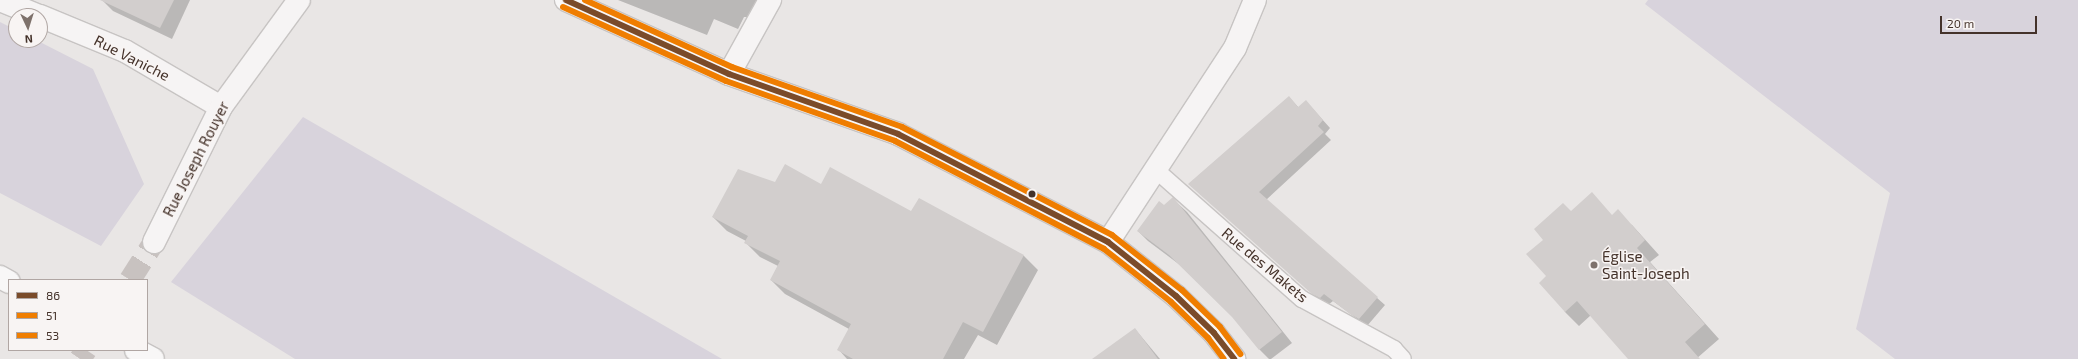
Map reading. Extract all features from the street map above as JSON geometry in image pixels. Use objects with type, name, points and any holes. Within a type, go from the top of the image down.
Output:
[{"type":"main road","points":[[566,0],[729,74],[898,134],[1108,242],[1176,296],[1214,333],[1234,359]]},
{"type":"main road","points":[[138,351],[153,359]]},
{"type":"street","name":"Rue Vaniche","points":[[0,0],[20,8]]},
{"type":"street","name":"Rue Joseph Rouyer","points":[[154,242],[221,107],[299,0]]},
{"type":"street","points":[[729,74],[770,0]]},
{"type":"street","points":[[1108,242],[1235,48],[1255,0]]},
{"type":"street","name":"Rue Vaniche","points":[[48,19],[125,51],[221,107]]},
{"type":"lane","name":"Rue des Makets","points":[[1156,170],[1302,299],[1394,349],[1403,359]]},
{"type":"shaded area","points":[[1648,0],[2078,0],[2078,359],[1895,359],[1856,329],[1890,193],[1645,4]]},
{"type":"shaded area","points":[[0,22],[8,26],[8,48],[48,48],[48,46],[93,69],[144,184],[101,246],[0,193]]},
{"type":"shaded area","points":[[303,117],[722,359],[295,359],[171,282]]},
{"type":"building","points":[[100,0],[174,0],[160,28]]},
{"type":"building","points":[[1289,96],[1298,107],[1306,100],[1323,120],[1318,126],[1324,132],[1259,192],[1378,297],[1359,319],[1324,294],[1320,298],[1312,294],[1188,184]]},
{"type":"building","points":[[785,164],[821,184],[830,167],[911,211],[919,198],[1024,255],[983,332],[963,322],[943,359],[853,359],[837,350],[851,324],[770,280],[780,261],[744,243],[748,236],[712,217],[738,169],[775,182]]},
{"type":"building","name":"Église Saint-Joseph","points":[[1592,192],[1612,215],[1618,209],[1645,240],[1637,248],[1705,324],[1685,342],[1700,359],[1628,359],[1577,301],[1565,312],[1539,283],[1546,276],[1526,254],[1543,240],[1534,229],[1563,203],[1571,211]]},
{"type":"building","points":[[1173,197],[1282,332],[1259,350],[1232,317],[1169,255],[1137,231],[1159,201],[1164,205]]},
{"type":"building","points":[[1135,328],[1158,359],[1092,359]]},
{"type":"tunnel","points":[[131,279],[154,242]]},
{"type":"tunnel","points":[[80,359],[85,351]]},
{"type":"transit line","name":"86","points":[[566,0],[729,74],[898,134],[1108,242],[1176,296],[1214,333],[1234,359]]},
{"type":"transit line","name":"53","points":[[585,0],[732,67],[902,127],[1112,235],[1182,290],[1220,327],[1240,354]]},
{"type":"transit line","name":"51","points":[[563,7],[726,81],[895,141],[1104,249],[1171,302],[1208,338],[1224,359]]},
{"type":"place","name":"Église Saint-Joseph","points":[[1594,265]]}]
